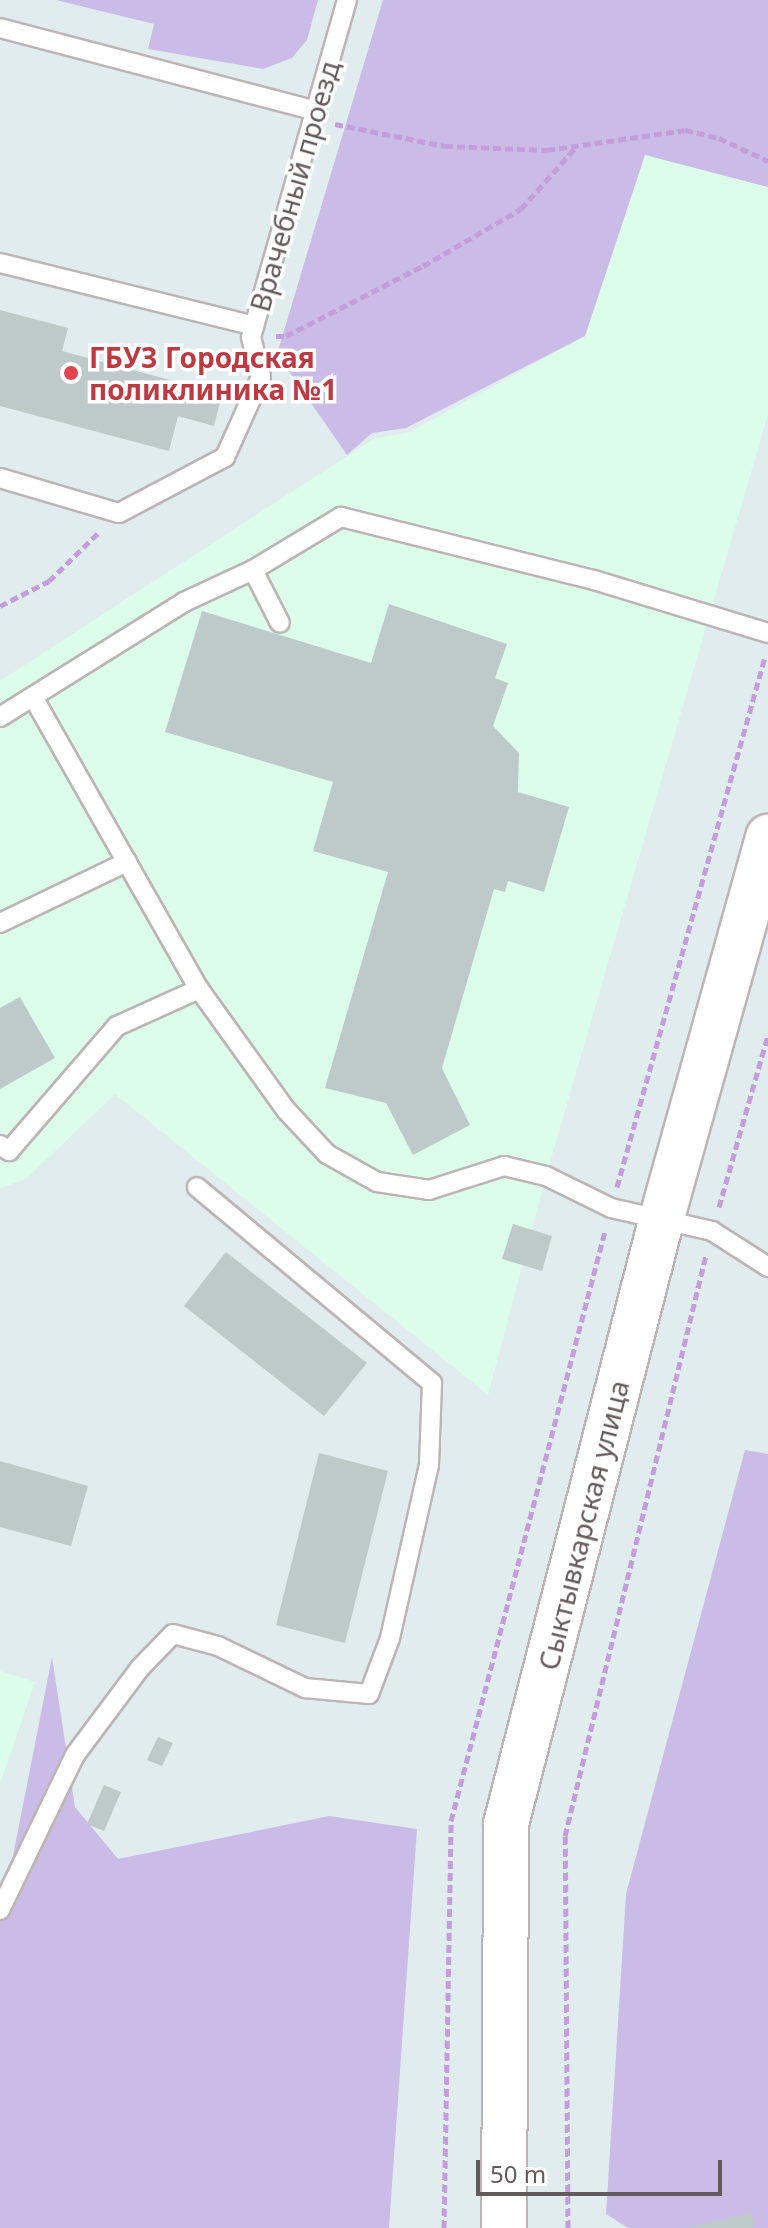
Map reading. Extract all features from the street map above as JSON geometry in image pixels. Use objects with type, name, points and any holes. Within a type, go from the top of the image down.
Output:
[{"type":"main road","name":"Сыктывкарская улица","points":[[504,2228],[506,1824],[661,1221],[768,837]]},
{"type":"lane","name":"Врачебный проезд","points":[[119,513],[225,457],[261,377],[252,332],[347,0]]},
{"type":"lane","points":[[0,28],[314,115]]},
{"type":"lane","points":[[0,263],[252,332]]},
{"type":"lane","points":[[0,478],[119,513]]},
{"type":"lane","points":[[0,717],[184,602],[253,570],[341,517],[594,580],[768,633]]},
{"type":"lane","points":[[253,570],[280,623]]},
{"type":"lane","points":[[33,697],[199,989],[286,1110],[317,1143],[377,1182],[429,1190],[504,1166],[546,1176],[611,1208],[712,1231],[768,1267]]},
{"type":"lane","points":[[0,923],[127,862]]},
{"type":"lane","points":[[0,1145],[9,1151],[117,1026],[199,989]]},
{"type":"lane","points":[[0,1910],[75,1755],[140,1668],[173,1634],[218,1646],[305,1688],[369,1694],[390,1638],[429,1465],[432,1383],[197,1187]]},
{"type":"path","points":[[314,115],[445,146],[547,150],[685,130],[719,138],[768,161]]},
{"type":"path","points":[[252,332],[286,336],[509,216],[578,146]]},
{"type":"path","points":[[0,606],[49,581],[119,513]]},
{"type":"path","points":[[631,1139],[768,644]]},
{"type":"path","points":[[568,2228],[565,1836],[712,1231],[768,1035]]},
{"type":"shaded area","points":[[56,0],[318,0],[307,40],[292,58],[263,69],[148,49],[154,24]]},
{"type":"shaded area","points":[[383,0],[768,0],[768,187],[645,155],[585,336],[406,428],[372,433],[347,455],[277,354]]},
{"type":"shaded area","points":[[645,155],[768,187],[768,414],[546,1176],[488,1395],[115,1094],[26,1179],[0,1188],[0,681],[375,438],[408,433],[585,336]]},
{"type":"shaded area","points":[[745,1450],[768,1454],[768,2228],[628,2228],[606,2214],[626,1894]]},
{"type":"shaded area","points":[[52,1657],[75,1807],[118,1859],[329,1816],[417,1829],[389,2228],[0,2228],[0,1922]]},
{"type":"shaded area","points":[[0,1671],[35,1682],[0,1784]]},
{"type":"building","name":"ГБУЗ Городская поликлиника №1","points":[[0,310],[68,328],[62,351],[222,394],[214,426],[178,416],[169,451],[0,406]]},
{"type":"building","points":[[389,604],[507,644],[495,678],[508,683],[493,726],[519,753],[518,792],[569,807],[544,892],[508,881],[505,892],[494,889],[442,1068],[470,1125],[413,1155],[386,1103],[325,1088],[388,872],[313,851],[333,782],[165,732],[202,611],[371,663]]},
{"type":"building","points":[[20,997],[55,1058],[0,1089],[0,1008]]},
{"type":"building","points":[[513,1224],[552,1236],[542,1271],[502,1259]]},
{"type":"building","points":[[226,1252],[367,1363],[324,1416],[184,1306]]},
{"type":"building","points":[[319,1453],[388,1471],[345,1643],[276,1625]]},
{"type":"building","points":[[0,1461],[88,1486],[71,1546],[0,1527]]},
{"type":"building","points":[[158,1737],[173,1743],[162,1766],[147,1760]]},
{"type":"building","points":[[104,1785],[121,1792],[104,1831],[87,1824]]},
{"type":"building","points":[[751,2213],[754,2228],[688,2228],[688,2227]]},
{"type":"place","name":"ГБУЗ Городская поликлиника №1","points":[[71,373]]}]
